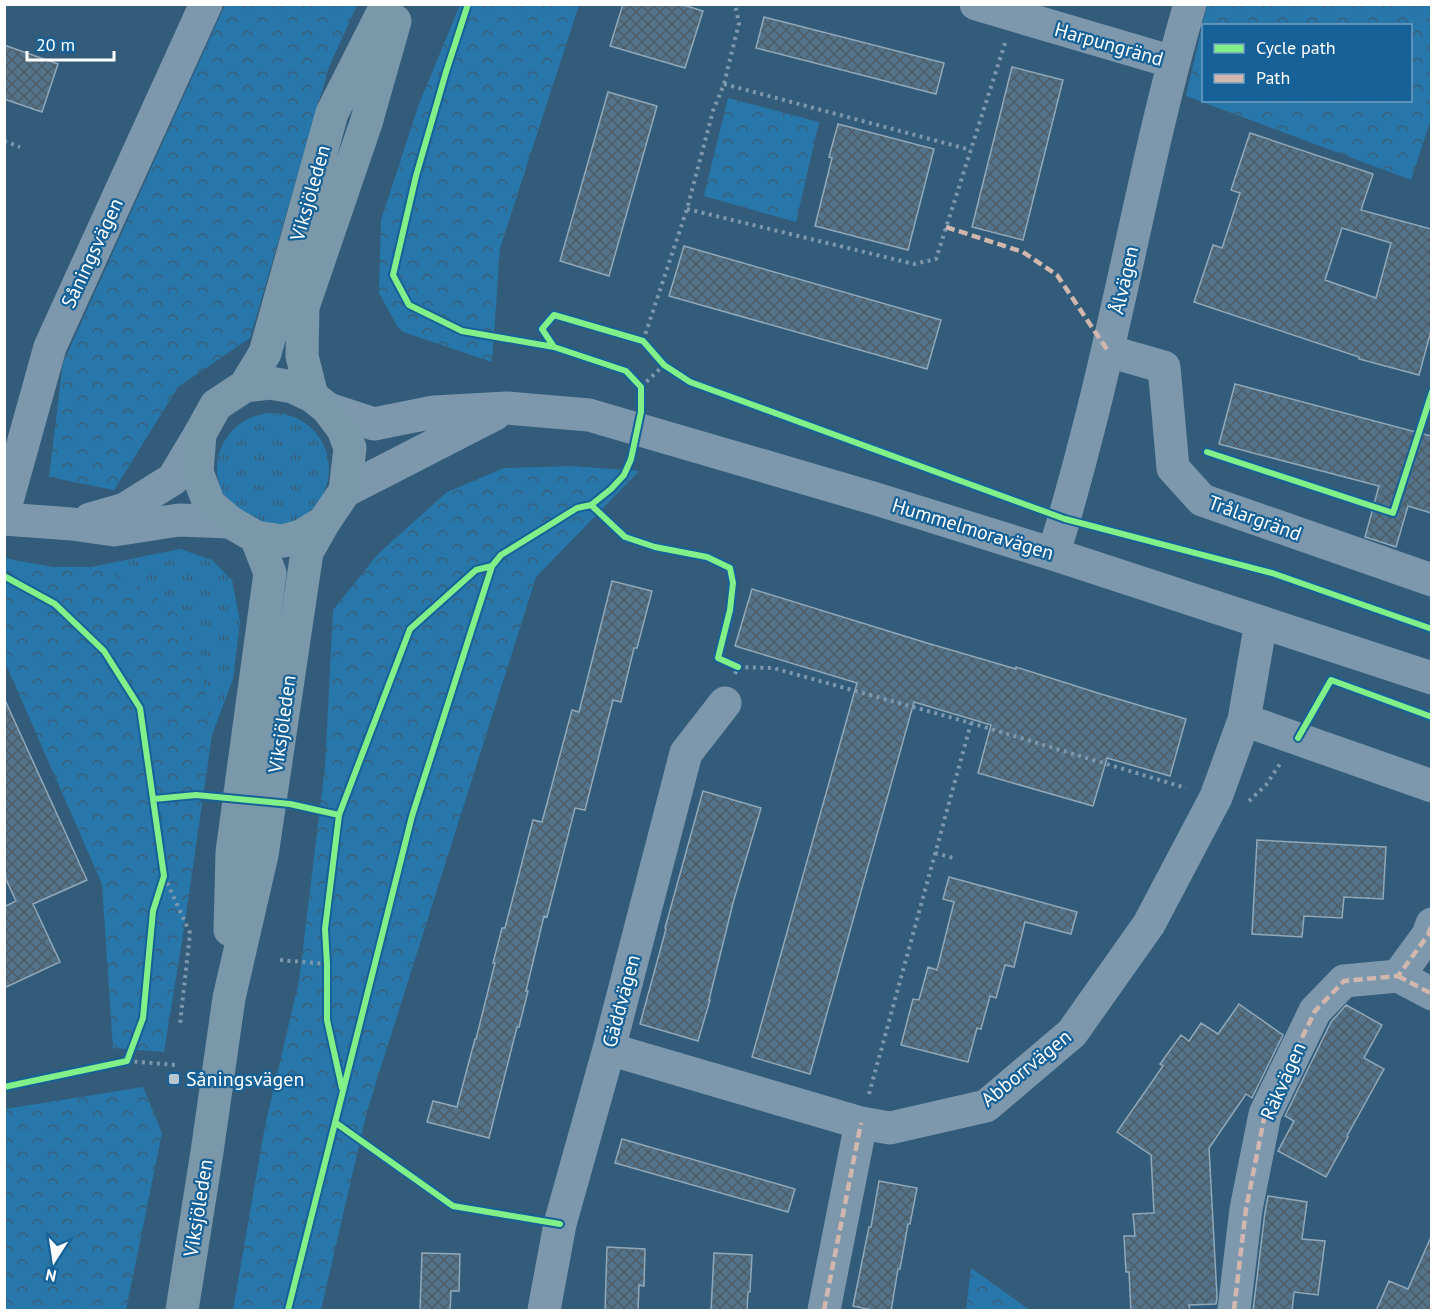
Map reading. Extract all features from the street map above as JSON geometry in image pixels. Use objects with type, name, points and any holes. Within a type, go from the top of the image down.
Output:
[{"type":"main road","name":"Viksjöleden","points":[[245,386],[265,353],[332,112],[387,4]]},
{"type":"main road","name":"Viksjöleden","points":[[320,402],[302,356],[303,306],[366,123],[399,4]]},
{"type":"main road","points":[[270,383],[293,387],[320,402],[343,429],[350,448],[345,490],[324,522],[301,536],[283,541],[243,530],[210,504],[197,472],[200,434],[216,405],[245,386],[270,383]]},
{"type":"main road","name":"Viksjöleden","points":[[182,1311],[229,998],[262,855],[307,552],[324,522]]},
{"type":"main road","name":"Viksjöleden","points":[[229,998],[232,852],[270,573],[243,530]]},
{"type":"street","name":"Såningsvägen","points":[[4,512],[50,347],[206,4]]},
{"type":"street","name":"Harpungränd","points":[[975,4],[1173,62]]},
{"type":"street","name":"Ålvägen","points":[[1053,554],[1065,519],[1108,351],[1173,62],[1190,4]]},
{"type":"street","name":"Trålargränd","points":[[1108,351],[1164,367],[1173,468],[1202,501],[1431,580]]},
{"type":"street","name":"Hummelmoravägen","points":[[320,402],[374,424],[434,412],[507,408],[589,415],[873,498],[1053,554],[1431,678]]},
{"type":"street","points":[[345,490],[507,408]]},
{"type":"street","points":[[72,524],[125,509],[173,478],[200,434]]},
{"type":"street","points":[[4,519],[114,530],[179,520],[243,530]]},
{"type":"street","name":"Abborrvägen","points":[[609,1049],[813,1121],[890,1128],[986,1106],[1072,1033],[1149,924],[1216,797],[1244,720],[1262,622]]},
{"type":"street","name":"Gäddvägen","points":[[543,1311],[560,1224],[609,1049],[686,753],[725,703]]},
{"type":"street","points":[[1244,720],[1431,786]]},
{"type":"street","points":[[1431,924],[1428,935],[1398,976],[1431,994]]},
{"type":"street","name":"Räkvägen","points":[[1234,1311],[1246,1209],[1264,1114],[1315,1011],[1344,981],[1398,976]]},
{"type":"street","points":[[824,1311],[861,1124]]},
{"type":"path","points":[[643,341],[687,209],[713,111],[724,84],[740,23],[735,4]]},
{"type":"path","points":[[687,209],[914,264],[936,259],[1014,16]]},
{"type":"path","points":[[724,84],[971,150]]},
{"type":"path","points":[[4,141],[20,147]]},
{"type":"path","points":[[633,338],[643,341],[650,349]]},
{"type":"path","points":[[657,357],[673,370]]},
{"type":"path","points":[[641,387],[664,364]]},
{"type":"path","points":[[633,379],[641,387],[641,396]]},
{"type":"path","points":[[728,662],[738,667],[773,668],[971,723],[1237,802],[1250,801],[1266,784],[1298,738]]},
{"type":"path","points":[[725,703],[738,667]]},
{"type":"path","points":[[861,1124],[971,723]]},
{"type":"path","points":[[935,853],[954,858]]},
{"type":"path","points":[[162,885],[163,865]]},
{"type":"path","points":[[164,876],[190,933],[180,1024]]},
{"type":"path","points":[[326,952],[327,975]]},
{"type":"path","points":[[280,960],[327,964]]},
{"type":"path","points":[[127,1061],[131,1050]]},
{"type":"path","points":[[116,1063],[127,1061],[175,1065]]},
{"type":"green space","points":[[225,5],[357,5],[329,67],[250,338],[178,387],[114,490],[49,477],[63,363]]},
{"type":"green space","points":[[460,5],[579,5],[500,248],[492,362],[400,331],[379,293],[381,220],[419,104]]},
{"type":"green space","points":[[1207,5],[1431,5],[1431,119],[1411,180],[1202,102],[1412,102],[1412,24],[1203,24]]},
{"type":"green space","points":[[1202,27],[1202,102],[1186,96]]},
{"type":"green space","points":[[728,98],[819,122],[796,222],[704,196]]},
{"type":"green space","points":[[273,413],[294,417],[312,430],[325,448],[329,469],[325,490],[312,508],[294,521],[273,525],[252,521],[234,508],[221,490],[217,469],[221,448],[234,430],[252,417]]},
{"type":"green space","points":[[572,466],[639,471],[536,577],[367,1111],[321,1310],[233,1310],[265,1126],[299,981],[325,767],[333,610],[378,554],[447,492],[504,468]]},
{"type":"green space","points":[[180,549],[212,560],[232,580],[240,622],[233,679],[212,735],[200,663],[91,567]]},
{"type":"green space","points":[[4,558],[53,567],[91,567],[141,586],[180,617],[200,663],[212,735],[164,1052],[113,1048],[102,884],[5,662]]},
{"type":"green space","points":[[143,1087],[162,1133],[126,1310],[5,1310],[5,1109]]},
{"type":"green space","points":[[971,1268],[1030,1310],[966,1310]]},
{"type":"building","points":[[623,4],[680,4],[703,11],[685,68],[610,46]]},
{"type":"building","points":[[764,17],[944,63],[936,94],[756,48]]},
{"type":"building","points":[[4,45],[58,64],[42,112],[4,99]]},
{"type":"building","points":[[1012,67],[1063,80],[1023,240],[972,227]]},
{"type":"building","points":[[608,92],[657,106],[609,276],[560,261]]},
{"type":"building","points":[[838,124],[934,149],[908,250],[815,226]]},
{"type":"building","points":[[1250,133],[1373,174],[1361,210],[1431,229],[1431,331],[1419,375],[1359,359],[1359,357],[1194,302],[1213,245],[1222,248],[1240,193],[1231,190]],"holes":[[[1342,228],[1391,243],[1376,298],[1325,280]]]},
{"type":"building","points":[[684,246],[941,320],[927,369],[669,296]]},
{"type":"building","points":[[1235,384],[1431,436],[1431,513],[1408,506],[1396,547],[1365,537],[1379,486],[1219,444]]},
{"type":"building","points":[[612,581],[652,591],[637,648],[634,648],[621,702],[613,700],[585,810],[575,808],[547,917],[544,916],[526,991],[528,991],[489,1138],[427,1122],[433,1101],[457,1107],[476,1039],[502,928],[505,928],[533,820],[542,822],[572,710],[579,712]]},
{"type":"building","points":[[752,589],[1186,719],[1170,776],[1107,758],[1093,806],[978,773],[991,725],[914,702],[810,1074],[752,1057],[857,683],[735,646]]},
{"type":"building","points":[[4,698],[87,880],[33,904],[60,962],[4,988],[4,907],[16,901],[4,875]]},
{"type":"building","points":[[703,791],[761,808],[733,903],[698,1041],[640,1024]]},
{"type":"building","points":[[1257,840],[1386,847],[1383,899],[1344,897],[1342,918],[1304,916],[1302,937],[1252,934]]},
{"type":"building","points":[[949,877],[1077,912],[1071,934],[1025,922],[1014,967],[1005,965],[996,998],[990,996],[981,1029],[977,1028],[968,1062],[901,1045],[913,999],[919,1000],[928,967],[937,970],[954,902],[943,899]]},
{"type":"building","points":[[1239,1004],[1283,1035],[1252,1098],[1246,1094],[1209,1148],[1216,1304],[1189,1305],[1190,1311],[1131,1311],[1124,1236],[1135,1236],[1133,1214],[1154,1213],[1151,1155],[1117,1132],[1163,1066],[1160,1064],[1181,1035],[1189,1041],[1201,1023],[1218,1034]]},
{"type":"building","points":[[1346,1005],[1382,1025],[1364,1058],[1384,1069],[1326,1177],[1278,1151],[1294,1121],[1285,1116],[1331,1022]]},
{"type":"building","points":[[622,1139],[795,1189],[788,1212],[615,1163]]},
{"type":"building","points":[[879,1181],[917,1188],[900,1269],[898,1269],[891,1311],[876,1311],[853,1306]]},
{"type":"building","points":[[1268,1196],[1307,1202],[1302,1239],[1325,1241],[1318,1295],[1294,1292],[1292,1311],[1253,1311]]},
{"type":"building","points":[[1431,1237],[1431,1311],[1376,1311],[1389,1281],[1408,1289]]},
{"type":"building","points":[[607,1247],[645,1249],[644,1286],[639,1285],[638,1311],[605,1311]]},
{"type":"building","points":[[422,1253],[460,1254],[459,1291],[451,1291],[450,1311],[420,1311]]},
{"type":"building","points":[[714,1253],[752,1255],[747,1311],[711,1311]]},
{"type":"marked path","points":[[946,227],[1023,252],[1057,275],[1108,351]]},
{"type":"marked path","points":[[1234,1310],[1246,1209],[1265,1114],[1315,1011],[1344,981],[1398,976],[1428,935],[1432,924]]},
{"type":"marked path","points":[[1398,976],[1432,994]]},
{"type":"marked path","points":[[824,1310],[861,1123]]},
{"type":"cycle path","points":[[468,4],[416,176],[393,275],[409,305],[462,331],[554,347]]},
{"type":"cycle path","points":[[288,1310],[412,816],[492,566],[501,555],[577,508],[591,505],[624,475],[631,459],[641,412],[641,387],[626,371],[554,347],[542,329],[554,315],[643,341],[664,365],[690,382],[1065,519],[1272,573],[1432,629]]},
{"type":"cycle path","points":[[1207,452],[1393,513],[1432,392]]},
{"type":"cycle path","points":[[591,505],[625,537],[655,547],[707,557],[730,568],[733,583],[730,610],[718,658],[738,667]]},
{"type":"cycle path","points":[[342,1088],[327,1020],[325,929],[339,815],[410,629],[476,570],[492,566]]},
{"type":"cycle path","points":[[4,576],[55,604],[104,651],[140,708],[164,876],[153,911],[143,1018],[127,1061],[4,1087]]},
{"type":"cycle path","points":[[1298,738],[1331,680],[1432,717]]},
{"type":"cycle path","points":[[154,799],[196,795],[290,804],[339,815]]},
{"type":"cycle path","points":[[336,1123],[453,1206],[560,1224]]},
{"type":"place","name":"Såningsvägen","points":[[174,1079]]}]
